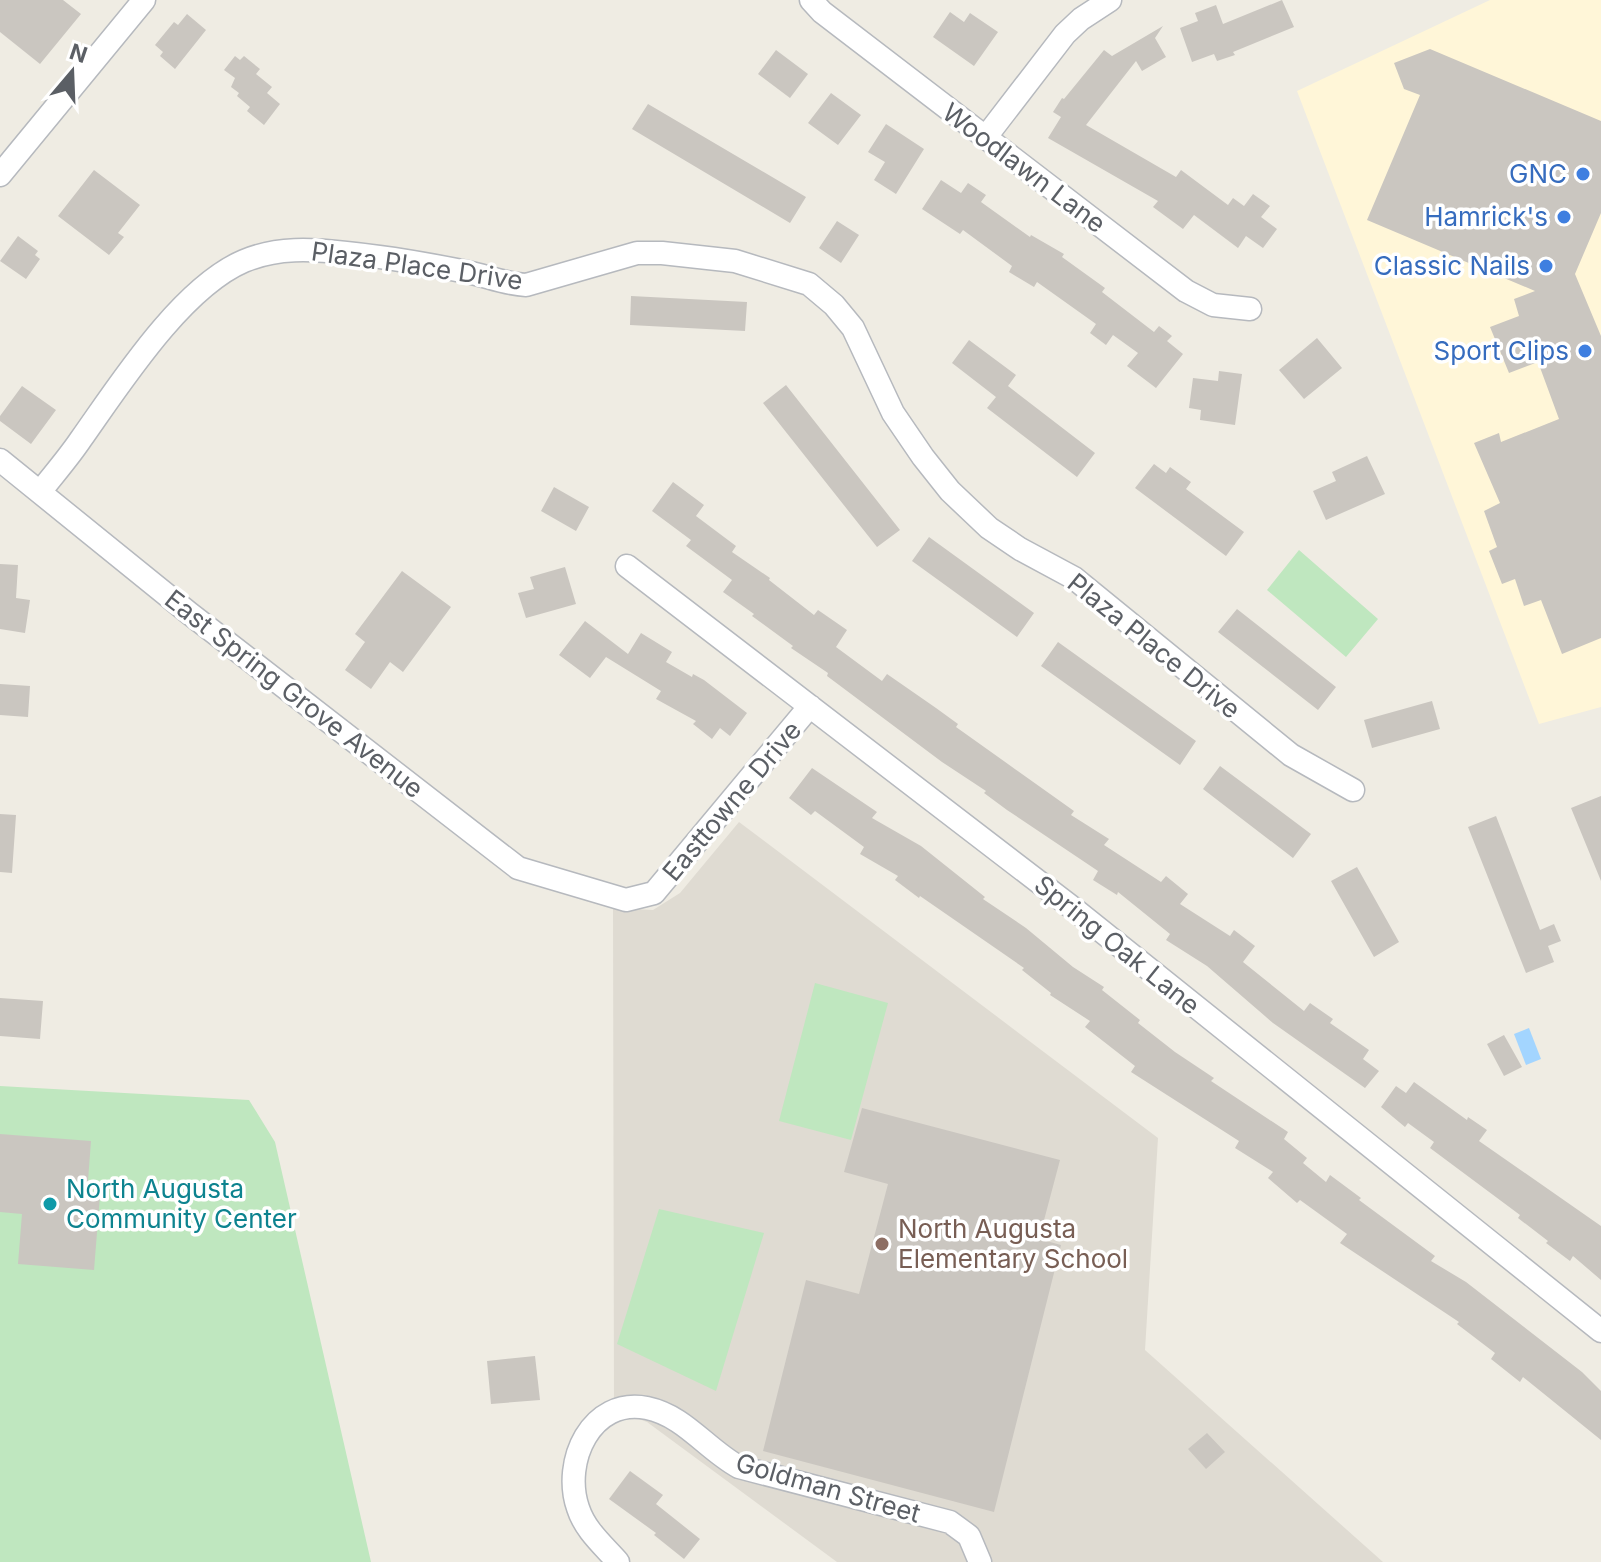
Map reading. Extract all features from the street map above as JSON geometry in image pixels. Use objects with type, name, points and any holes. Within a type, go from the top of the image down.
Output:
[{"type":"street","points":[[0,175],[144,0]]},
{"type":"street","name":"Woodlawn Lane","points":[[811,0],[822,12],[985,138],[1199,299],[1229,309],[1250,309]]},
{"type":"street","points":[[985,138],[1065,34],[1110,0]]},
{"type":"street","name":"Plaza Place Drive","points":[[40,492],[79,443],[123,379],[174,316],[216,278],[244,261],[303,249],[437,267],[526,285],[637,253],[735,261],[809,284],[834,305],[853,328],[893,413],[923,457],[950,491],[989,528],[1074,578],[1291,755],[1353,790]]},
{"type":"street","name":"East Spring Grove Avenue","points":[[0,460],[189,613],[518,868],[605,894]]},
{"type":"street","name":"Spring Oak Lane","points":[[627,566],[1074,909],[1601,1331]]},
{"type":"street","name":"Easttowne Drive","points":[[605,894],[633,900],[654,893],[663,886],[810,706]]},
{"type":"street","name":"Goldman Street","points":[[618,1562],[582,1518],[574,1492],[574,1472],[575,1459],[585,1436],[603,1417],[624,1406],[650,1409],[678,1420],[722,1457],[739,1467],[950,1522],[969,1536],[980,1562]]},
{"type":"shaded area","points":[[1490,0],[1601,0],[1601,707],[1539,724],[1297,91]]},
{"type":"shaded area","name":"North Augusta Elementary School","points":[[739,822],[1158,1138],[1145,1350],[1383,1562],[837,1562],[647,1422],[614,1410],[613,908],[653,910],[680,893]]},
{"type":"green space","points":[[1299,550],[1378,619],[1346,657],[1267,590]]},
{"type":"green space","points":[[815,983],[888,1003],[851,1140],[779,1121]]},
{"type":"green space","points":[[0,1086],[249,1100],[275,1142],[371,1562],[0,1562]]},
{"type":"green space","points":[[659,1209],[764,1233],[716,1391],[617,1344]]},
{"type":"water","points":[[1529,1028],[1541,1059],[1526,1065],[1514,1034]]},
{"type":"building","points":[[0,0],[63,0],[81,14],[40,64],[0,32]]},
{"type":"building","points":[[1282,0],[1294,27],[1233,52],[1235,55],[1217,61],[1214,54],[1192,62],[1180,28],[1198,21],[1195,13],[1216,5],[1223,24]]},
{"type":"building","points":[[950,12],[964,22],[970,13],[998,32],[974,66],[933,37]]},
{"type":"building","points":[[187,14],[206,30],[175,69],[160,56],[163,52],[155,45],[174,22],[178,25]]},
{"type":"building","points":[[1163,26],[1155,38],[1166,57],[1142,71],[1136,61],[1086,125],[1176,177],[1181,170],[1228,205],[1233,198],[1244,206],[1253,194],[1270,206],[1261,217],[1277,229],[1263,248],[1246,236],[1238,248],[1194,215],[1183,229],[1153,207],[1158,201],[1048,138],[1061,117],[1053,112],[1104,50],[1112,56]]},
{"type":"building","points":[[1430,49],[1601,121],[1601,213],[1575,274],[1601,336],[1601,638],[1562,654],[1541,600],[1524,606],[1515,579],[1502,584],[1489,551],[1497,547],[1484,511],[1500,503],[1474,443],[1499,433],[1501,442],[1559,419],[1538,362],[1509,373],[1490,327],[1519,316],[1514,299],[1535,291],[1367,220],[1420,95],[1404,89],[1394,63]]},
{"type":"building","points":[[776,50],[808,74],[790,98],[758,74]]},
{"type":"building","points":[[235,56],[240,60],[244,56],[260,69],[256,74],[272,87],[267,93],[280,104],[264,125],[247,111],[250,107],[231,87],[235,78],[224,70]]},
{"type":"building","points":[[831,93],[861,115],[838,145],[808,123]]},
{"type":"building","points":[[648,104],[806,197],[790,223],[632,129]]},
{"type":"building","points":[[886,124],[924,149],[896,194],[874,180],[885,162],[868,152]]},
{"type":"building","points":[[94,170],[140,205],[118,233],[124,237],[109,255],[58,216]]},
{"type":"building","points":[[941,180],[961,193],[968,183],[986,195],[981,202],[1030,237],[1064,254],[1062,257],[1105,288],[1102,292],[1154,332],[1159,326],[1172,336],[1167,341],[1183,354],[1156,388],[1127,366],[1138,353],[1113,335],[1106,345],[1090,333],[1096,324],[1037,282],[1034,287],[1009,272],[1012,266],[963,230],[960,234],[922,209]]},
{"type":"building","points":[[837,221],[859,235],[841,263],[819,248]]},
{"type":"building","points":[[18,236],[38,251],[35,255],[40,259],[26,279],[0,261]]},
{"type":"building","points":[[631,296],[747,302],[745,331],[630,325]]},
{"type":"building","points":[[1317,338],[1342,368],[1304,399],[1279,370]]},
{"type":"building","points":[[969,340],[1016,375],[1008,386],[1095,453],[1077,477],[987,408],[996,397],[952,363]]},
{"type":"building","points":[[1219,371],[1242,374],[1235,425],[1200,420],[1201,410],[1189,408],[1193,378],[1218,381]]},
{"type":"building","points":[[786,385],[900,530],[877,547],[763,403]]},
{"type":"building","points":[[22,386],[56,410],[31,444],[0,421],[0,416]]},
{"type":"building","points":[[1367,456],[1385,494],[1326,520],[1313,491],[1336,481],[1332,472]]},
{"type":"building","points":[[1154,464],[1166,473],[1170,467],[1191,482],[1186,489],[1244,532],[1226,556],[1135,488]]},
{"type":"building","points":[[673,482],[704,505],[696,516],[736,546],[732,552],[770,578],[814,615],[818,610],[847,630],[836,647],[882,681],[887,674],[958,724],[956,727],[1074,811],[1071,815],[1109,839],[1104,845],[1161,882],[1166,876],[1188,894],[1180,904],[1230,936],[1234,930],[1255,946],[1243,962],[1304,1011],[1310,1003],[1333,1019],[1330,1023],[1369,1050],[1363,1059],[1379,1071],[1365,1088],[1273,1023],[1207,966],[1166,940],[1170,934],[1118,892],[1117,895],[1093,880],[1098,871],[942,762],[827,676],[828,673],[791,648],[793,646],[723,592],[732,580],[686,546],[691,540],[652,511]]},
{"type":"building","points":[[554,487],[589,507],[576,531],[541,511]]},
{"type":"building","points":[[929,537],[1034,613],[1017,637],[912,561]]},
{"type":"building","points":[[0,564],[18,565],[16,598],[30,600],[25,633],[0,629]]},
{"type":"building","points":[[565,567],[576,604],[526,618],[518,593],[534,589],[530,577]]},
{"type":"building","points":[[402,571],[451,607],[403,672],[390,662],[371,689],[345,670],[365,642],[355,634]]},
{"type":"building","points":[[1237,609],[1336,687],[1318,710],[1218,632]]},
{"type":"building","points":[[585,621],[628,654],[641,633],[672,652],[666,662],[692,677],[693,674],[704,680],[747,713],[730,736],[720,728],[712,739],[693,724],[696,721],[656,699],[661,691],[606,657],[590,678],[559,655]]},
{"type":"building","points":[[1058,642],[1196,741],[1180,765],[1041,666]]},
{"type":"building","points":[[0,684],[30,686],[28,717],[0,715]]},
{"type":"building","points":[[1432,701],[1440,729],[1372,748],[1364,720]]},
{"type":"building","points":[[1220,766],[1311,834],[1293,858],[1203,789]]},
{"type":"building","points":[[812,768],[877,812],[872,818],[921,846],[985,897],[983,899],[1104,987],[1102,990],[1140,1020],[1138,1023],[1214,1078],[1211,1081],[1288,1132],[1284,1139],[1307,1158],[1303,1163],[1326,1182],[1330,1175],[1435,1256],[1431,1261],[1466,1282],[1582,1372],[1601,1391],[1601,1440],[1523,1377],[1520,1382],[1491,1359],[1495,1353],[1457,1324],[1459,1322],[1340,1243],[1347,1234],[1300,1200],[1297,1203],[1268,1178],[1273,1172],[1235,1148],[1239,1141],[1131,1072],[1135,1066],[1085,1027],[1090,1021],[1050,995],[1022,970],[1024,968],[919,898],[895,880],[898,876],[860,854],[864,847],[815,811],[811,815],[789,798]]},
{"type":"building","points":[[1601,796],[1601,881],[1571,808]]},
{"type":"building","points":[[0,814],[16,815],[12,873],[0,872]]},
{"type":"building","points":[[1496,816],[1540,930],[1554,924],[1561,941],[1548,946],[1554,962],[1526,973],[1468,827]]},
{"type":"building","points":[[1357,867],[1399,942],[1374,957],[1331,881]]},
{"type":"building","points":[[0,998],[43,1001],[40,1039],[0,1036]]},
{"type":"building","points":[[1504,1035],[1522,1067],[1504,1076],[1487,1044]]},
{"type":"building","points":[[1414,1082],[1467,1120],[1468,1117],[1487,1130],[1479,1141],[1601,1226],[1601,1280],[1573,1256],[1570,1261],[1546,1243],[1548,1241],[1518,1218],[1520,1215],[1430,1148],[1434,1142],[1408,1123],[1405,1127],[1381,1107],[1396,1086],[1406,1093]]},
{"type":"building","points":[[862,1108],[1060,1160],[1039,1239],[1061,1245],[994,1512],[763,1451],[806,1280],[859,1294],[888,1184],[844,1172]]},
{"type":"building","name":"North Augusta Community Center","points":[[0,1134],[91,1141],[87,1194],[100,1195],[94,1270],[18,1264],[22,1214],[0,1212]]},
{"type":"building","points":[[535,1356],[540,1400],[491,1404],[487,1361]]},
{"type":"building","points":[[1207,1433],[1225,1452],[1206,1469],[1188,1449]]},
{"type":"building","points":[[630,1471],[663,1495],[656,1504],[700,1539],[684,1559],[654,1535],[656,1533],[609,1499]]},
{"type":"place","name":"GNC","points":[[1583,174]]},
{"type":"place","name":"Hamrick's","points":[[1564,217]]},
{"type":"place","name":"Classic Nails","points":[[1546,266]]},
{"type":"place","name":"Sport Clips","points":[[1585,351]]},
{"type":"place","name":"North Augusta Community Center","points":[[50,1204]]},
{"type":"place","name":"North Augusta Elementary School","points":[[882,1244]]}]
